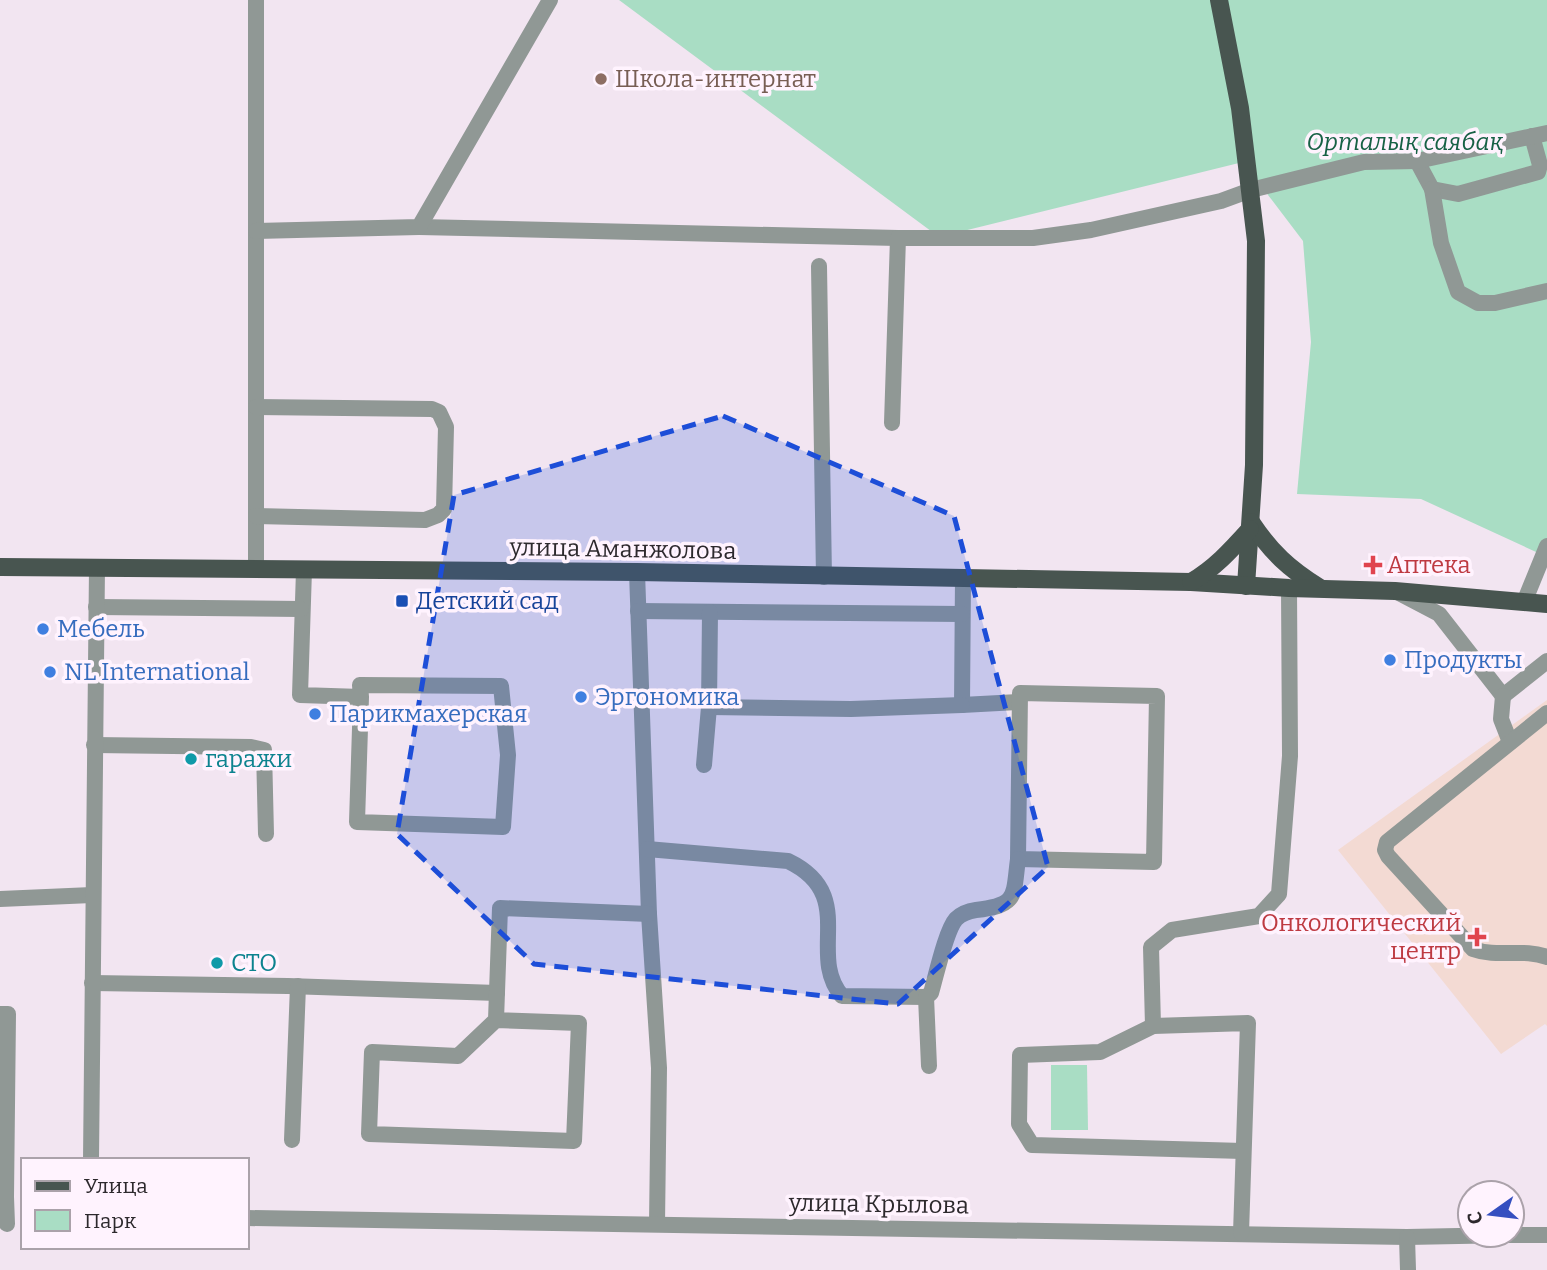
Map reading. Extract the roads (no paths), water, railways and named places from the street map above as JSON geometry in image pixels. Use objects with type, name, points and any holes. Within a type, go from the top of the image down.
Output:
[{"type":"main road","points":[[1219,0],[1240,108],[1256,241],[1254,466],[1246,586]]},
{"type":"main road","points":[[1191,582],[1223,560],[1250,525]]},
{"type":"main road","points":[[1250,525],[1267,547],[1294,572],[1320,588]]},
{"type":"main road","name":"улица Аманжолова","points":[[0,567],[637,572],[1191,582],[1289,588]]},
{"type":"main road","points":[[1289,588],[1395,591],[1525,600],[1547,604]]},
{"type":"street","points":[[256,0],[257,569]]},
{"type":"street","points":[[419,227],[550,0]]},
{"type":"street","points":[[256,231],[419,227],[898,238],[1033,238],[1091,230],[1221,201],[1251,190],[1364,162],[1417,161],[1539,134],[1538,172],[1458,194],[1432,189]]},
{"type":"street","points":[[1417,161],[1432,189],[1441,243],[1458,292],[1478,303],[1495,303],[1547,291]]},
{"type":"street","points":[[892,422],[898,238]]},
{"type":"street","points":[[820,266],[824,577]]},
{"type":"street","points":[[256,407],[432,409],[439,412],[446,426],[443,509],[438,515],[425,520],[256,516]]},
{"type":"street","points":[[1525,600],[1547,546]]},
{"type":"street","points":[[90,1158],[97,567]]},
{"type":"street","points":[[304,570],[300,695],[361,696]]},
{"type":"street","points":[[637,572],[649,914],[659,1068],[657,1224]]},
{"type":"street","points":[[962,705],[963,578]]},
{"type":"street","points":[[1153,1026],[1151,947],[1172,930],[1259,916],[1279,894],[1290,757],[1289,588]]},
{"type":"street","points":[[1395,591],[1439,614],[1503,696],[1501,719],[1510,742]]},
{"type":"street","points":[[96,607],[301,609]]},
{"type":"street","points":[[638,611],[962,614]]},
{"type":"street","points":[[704,765],[709,707],[710,612]]},
{"type":"street","points":[[1503,696],[1547,662]]},
{"type":"street","points":[[360,685],[501,686],[508,755],[502,827],[357,822],[361,696],[360,685]]},
{"type":"street","points":[[647,849],[788,861],[806,870],[825,894],[830,969],[833,986],[842,996],[926,997],[931,993],[950,929],[956,919],[967,912],[1003,906],[1014,891],[1018,859],[1020,693],[1157,696],[1154,862],[1018,859]]},
{"type":"street","points":[[709,707],[851,709],[1019,702]]},
{"type":"street","points":[[1547,713],[1387,842],[1385,850],[1473,950],[1487,953],[1530,953],[1547,957]]},
{"type":"street","points":[[94,745],[251,747],[264,750],[267,834]]},
{"type":"street","points":[[0,899],[92,894]]},
{"type":"street","points":[[496,1020],[579,1023],[574,1142],[369,1134],[372,1052],[458,1056],[496,1020],[500,908],[649,914]]},
{"type":"street","points":[[92,983],[496,993]]},
{"type":"street","points":[[292,1140],[298,986]]},
{"type":"street","points":[[926,997],[929,1066]]},
{"type":"street","points":[[0,1014],[8,1014],[3,1143],[10,1224]]},
{"type":"street","points":[[1241,1233],[1248,1023],[1153,1026],[1100,1052],[1020,1055],[1020,1124],[1032,1145],[1243,1151]]},
{"type":"street","name":"улица Крылова","points":[[248,1217],[1456,1236]]},
{"type":"street","name":"улица Крылова","points":[[1526,1235],[1547,1235]]},
{"type":"street","points":[[1407,1237],[1408,1270]]},
{"type":"place","name":"Школа-интернат","points":[[601,79]]},
{"type":"place","name":"Аптека","points":[[1373,565]]},
{"type":"place","name":"Детский сад","points":[[402,601]]},
{"type":"place","name":"Мебель","points":[[43,629]]},
{"type":"place","name":"Продукты","points":[[1390,660]]},
{"type":"place","name":"NL International","points":[[50,672]]},
{"type":"place","name":"Эргономика","points":[[581,697]]},
{"type":"place","name":"Парикмахерская","points":[[315,714]]},
{"type":"place","name":"гаражи","points":[[191,759]]},
{"type":"place","name":"Онкологический центр","points":[[1477,937]]},
{"type":"place","name":"СТО","points":[[217,963]]},
{"type":"park label","name":"Орталық саябақ","points":[[1405,142]]}]
